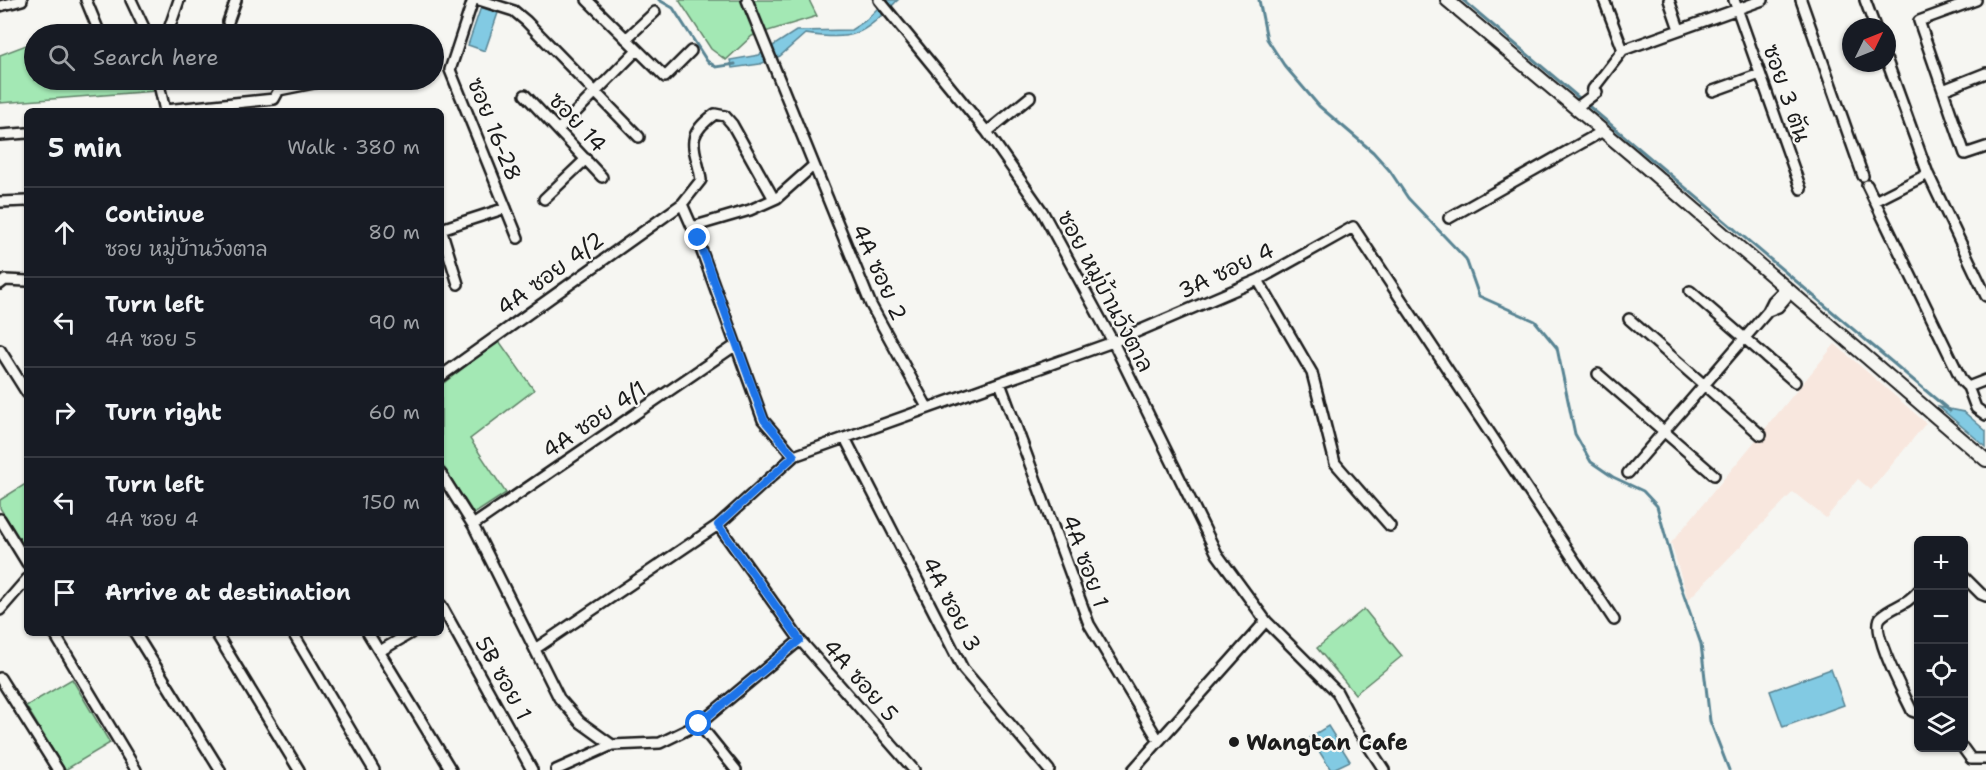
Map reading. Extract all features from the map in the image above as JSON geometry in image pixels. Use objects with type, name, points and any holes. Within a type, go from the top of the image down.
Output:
[{"type":"street","points":[[0,6],[22,0]]},
{"type":"street","points":[[86,0],[96,24]]},
{"type":"street","points":[[131,0],[142,24]]},
{"type":"street","points":[[171,24],[179,0]]},
{"type":"street","points":[[228,22],[236,0]]},
{"type":"street","name":"ซอย 16-28","points":[[473,0],[450,70],[518,238]]},
{"type":"street","points":[[479,0],[514,11],[639,137]]},
{"type":"street","points":[[587,0],[665,78],[691,51]]},
{"type":"street","name":"4A ซอย 2","points":[[747,0],[871,305],[927,407]]},
{"type":"street","points":[[1447,0],[1579,105],[1603,130],[1986,460]]},
{"type":"street","points":[[1604,0],[1623,50]]},
{"type":"street","points":[[1669,0],[1679,28]]},
{"type":"street","points":[[1579,105],[1598,92],[1604,84],[1604,78],[1623,50],[1736,4],[1763,0]]},
{"type":"street","points":[[1801,0],[1865,180],[1962,381],[1968,387],[1976,408],[1986,415]]},
{"type":"street","points":[[1865,0],[1872,18]]},
{"type":"street","points":[[1944,0],[1948,10]]},
{"type":"street","points":[[1976,0],[1919,21],[1965,154],[1986,147]]},
{"type":"street","name":"ซอย หมู่บ้านวังตาล","points":[[880,1],[987,132],[1042,211],[1113,342],[1217,554],[1266,621],[1337,692],[1354,724],[1384,770]]},
{"type":"street","name":"ซอย 3 ตัน","points":[[1736,4],[1801,189]]},
{"type":"street","points":[[626,39],[655,12]]},
{"type":"street","points":[[558,130],[638,50]]},
{"type":"street","points":[[1891,72],[1928,174],[1986,296]]},
{"type":"street","points":[[1943,90],[1986,73]]},
{"type":"street","points":[[1713,91],[1760,74]]},
{"type":"street","points":[[160,90],[165,108]]},
{"type":"street","points":[[185,108],[274,99],[279,90]]},
{"type":"street","name":"ซอย 14","points":[[525,95],[602,177]]},
{"type":"street","points":[[987,132],[1030,97]]},
{"type":"street","name":"4A ซอย 4/2","points":[[444,374],[682,204],[701,180],[692,147],[693,138],[710,118],[721,114],[732,124],[774,199]]},
{"type":"street","points":[[1449,218],[1603,130]]},
{"type":"street","points":[[0,135],[24,133]]},
{"type":"street","points":[[544,199],[586,159]]},
{"type":"street","points":[[692,228],[750,210],[774,199],[814,165]]},
{"type":"street","points":[[1875,201],[1928,174]]},
{"type":"street","points":[[0,202],[24,201]]},
{"type":"street","points":[[535,649],[718,525],[794,456],[764,420],[682,204]]},
{"type":"street","points":[[444,228],[506,208]]},
{"type":"street","name":"3A ซอย 4","points":[[794,456],[1113,342],[1258,280],[1353,227],[1614,620]]},
{"type":"street","points":[[444,239],[458,284]]},
{"type":"street","points":[[0,285],[5,280],[24,281]]},
{"type":"street","points":[[1258,280],[1312,373],[1335,463],[1390,526]]},
{"type":"street","points":[[1690,291],[1795,382]]},
{"type":"street","points":[[1629,473],[1663,430],[1768,311],[1778,307],[1788,291]]},
{"type":"street","points":[[1629,320],[1761,435]]},
{"type":"street","name":"4A ซอย 4/1","points":[[473,525],[736,345]]},
{"type":"street","points":[[0,350],[24,388]]},
{"type":"street","points":[[1598,374],[1714,475]]},
{"type":"street","points":[[1968,387],[1986,380]]},
{"type":"street","name":"4A ซอย 1","points":[[1000,383],[1089,624],[1159,741]]},
{"type":"street","name":"4A ซอย 3","points":[[845,438],[963,669],[1050,770]]},
{"type":"street","points":[[444,479],[473,525],[559,698],[580,722],[612,745]]},
{"type":"street","points":[[0,519],[24,558]]},
{"type":"street","name":"4A ซอย 5","points":[[718,525],[800,640],[914,770]]},
{"type":"street","points":[[1968,581],[1986,596]]},
{"type":"street","points":[[0,610],[24,584]]},
{"type":"street","points":[[1914,595],[1904,605],[1882,615],[1877,623],[1878,633],[1894,673],[1914,712]]},
{"type":"street","name":"5B ซอย 1","points":[[444,613],[532,770]]},
{"type":"street","points":[[1133,770],[1266,621]]},
{"type":"street","points":[[56,636],[136,770]]},
{"type":"street","points":[[137,636],[220,770]]},
{"type":"street","points":[[218,636],[299,770]]},
{"type":"street","points":[[295,636],[374,770]]},
{"type":"street","points":[[370,636],[451,770]]},
{"type":"street","points":[[380,651],[406,636]]},
{"type":"street","points":[[556,770],[612,745],[660,743],[699,724],[800,640]]},
{"type":"street","points":[[0,678],[58,770]]},
{"type":"street","points":[[699,724],[736,770]]},
{"type":"street","points":[[1967,752],[1971,759],[1986,759]]},
{"type":"shaded area","points":[[1835,344],[1926,423],[1871,490],[1858,479],[1826,518],[1793,492],[1688,600],[1671,543]]},
{"type":"green space","points":[[679,0],[809,0],[817,16],[752,36],[726,60],[711,49]]},
{"type":"green space","points":[[24,46],[24,90],[155,91],[0,103],[0,55]]},
{"type":"green space","points":[[499,341],[534,390],[470,439],[506,493],[474,514],[444,468],[444,383]]},
{"type":"green space","points":[[24,485],[24,546],[0,508],[0,500]]},
{"type":"green space","points":[[1364,609],[1402,656],[1355,694],[1317,648]]},
{"type":"green space","points":[[72,679],[110,743],[65,770],[26,706]]},
{"type":"water","points":[[886,0],[898,0],[875,21],[857,33],[836,37],[805,34],[780,56],[760,64],[732,68],[730,60],[759,55],[796,31],[851,30],[865,21]]},
{"type":"water","points":[[481,7],[498,13],[485,51],[468,45]]},
{"type":"water","points":[[1939,407],[1964,412],[1986,431],[1986,447]]},
{"type":"water","points":[[1831,669],[1844,705],[1783,727],[1770,691]]},
{"type":"water","points":[[1328,726],[1350,761],[1331,770],[1310,737]]},
{"type":"waterway","points":[[659,0],[673,8],[707,61],[716,67],[735,64]]},
{"type":"waterway","points":[[1259,0],[1267,39],[1284,65],[1319,106],[1373,152],[1390,171],[1408,198],[1466,259],[1479,296],[1535,321],[1557,348],[1575,434],[1591,462],[1613,477],[1643,491],[1657,506],[1674,567],[1701,644],[1710,721],[1729,770]]},
{"type":"waterway","points":[[1463,0],[1950,411]]},
{"type":"place","name":"Wangtan Cafe","points":[[1234,742]]},
{"type":"route","points":[[698,238],[764,420],[794,456],[718,525],[800,640],[699,724]]}]
